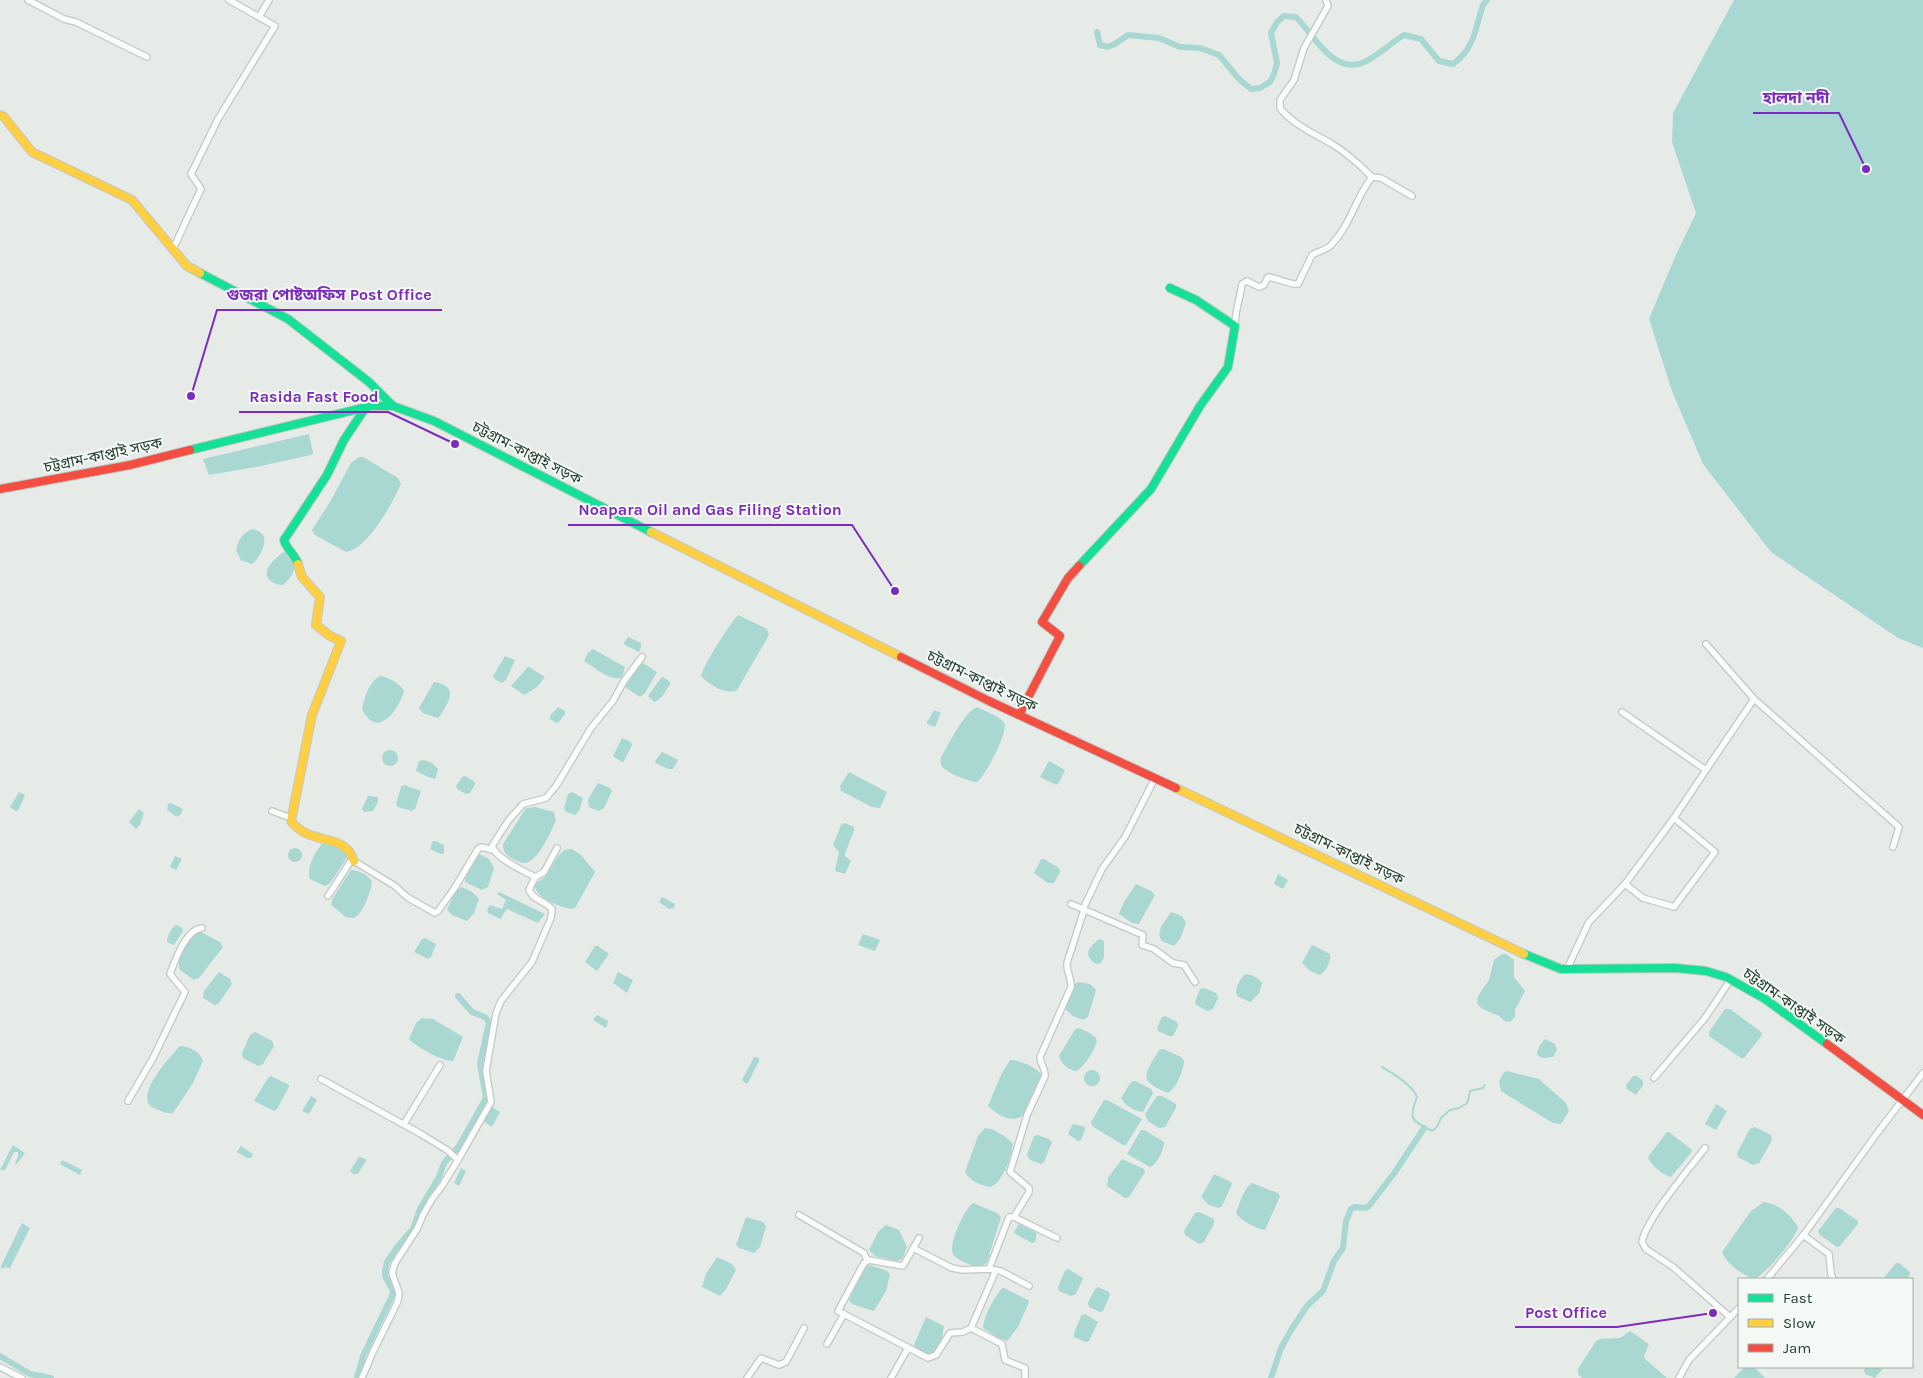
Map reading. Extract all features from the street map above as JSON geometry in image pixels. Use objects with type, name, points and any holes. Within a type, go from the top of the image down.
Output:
[{"type":"main road","points":[[0,115],[4,116],[32,152],[132,200],[187,266],[288,319],[369,382],[393,406]]},
{"type":"main road","points":[[1019,715],[1060,636],[1042,622],[1068,578],[1150,489],[1200,406],[1228,367],[1235,326],[1196,300],[1170,288]]},
{"type":"main road","points":[[354,861],[349,851],[336,844],[319,840],[295,828],[292,818],[312,715],[340,641],[316,625],[320,597],[302,578],[296,556],[285,544],[284,540],[327,475],[344,440],[366,406]]},
{"type":"main road","name":"চট্টগ্রাম-কাপ্তাই সড়ক","points":[[0,489],[130,465],[366,406],[393,406],[434,421],[688,552],[1019,715],[1286,838],[1540,962],[1567,969],[1690,969],[1716,973],[1731,979],[1765,999],[1923,1115]]},
{"type":"street","points":[[28,0],[64,19],[76,22],[147,57]]},
{"type":"street","points":[[172,249],[201,189],[191,174],[218,119],[275,26],[229,0]]},
{"type":"street","points":[[259,17],[269,0]]},
{"type":"street","points":[[1326,0],[1328,6],[1304,48],[1294,80],[1280,100],[1280,108],[1295,122],[1360,164],[1372,177],[1381,178],[1412,196]]},
{"type":"street","points":[[1235,326],[1237,304],[1241,295],[1242,284],[1247,281],[1259,287],[1264,285],[1268,277],[1280,279],[1294,285],[1298,284],[1312,255],[1323,251],[1332,244],[1346,225],[1362,189],[1372,177]]},
{"type":"street","points":[[1706,644],[1754,699],[1899,827],[1893,848]]},
{"type":"street","points":[[493,850],[492,846],[497,838],[523,804],[546,798],[556,786],[591,728],[613,701],[624,681],[642,657]]},
{"type":"street","points":[[1567,969],[1589,922],[1625,884],[1674,818],[1754,699]]},
{"type":"street","points":[[1622,712],[1706,770]]},
{"type":"street","points":[[1014,1217],[1029,1192],[1029,1188],[1010,1172],[1027,1115],[1045,1076],[1046,1072],[1040,1058],[1071,987],[1072,982],[1066,968],[1084,910],[1102,869],[1124,837],[1155,778]]},
{"type":"street","points":[[272,811],[292,818]]},
{"type":"street","points":[[1625,884],[1643,898],[1674,906],[1715,852],[1674,818]]},
{"type":"street","points":[[328,896],[350,862],[354,861],[395,886],[407,897],[435,913],[454,889],[481,847],[493,850],[505,860],[535,877]]},
{"type":"street","points":[[362,1378],[398,1302],[399,1293],[392,1273],[395,1263],[417,1229],[432,1199],[458,1160],[490,1102],[486,1072],[496,1013],[501,1001],[532,962],[551,918],[552,909],[530,893],[535,877],[544,872],[556,848]]},
{"type":"street","points":[[1070,904],[1143,935],[1142,945],[1154,949],[1173,963],[1184,965],[1195,982]]},
{"type":"street","points":[[128,1101],[154,1058],[185,992],[170,974],[178,954],[188,936],[196,929],[202,928]]},
{"type":"street","points":[[1654,1078],[1705,1018],[1731,979]]},
{"type":"street","points":[[404,1124],[440,1065]]},
{"type":"street","points":[[1768,1278],[1803,1235],[1923,1074]]},
{"type":"street","points":[[321,1079],[404,1124],[447,1150],[458,1160]]},
{"type":"street","points":[[1706,1148],[1656,1213],[1645,1231],[1642,1242],[1646,1250],[1673,1267],[1730,1318]]},
{"type":"street","points":[[799,1214],[864,1253],[867,1260]]},
{"type":"street","points":[[990,1269],[1009,1216],[1057,1238]]},
{"type":"street","points":[[1803,1235],[1829,1254],[1833,1278]]},
{"type":"street","points":[[867,1260],[903,1266],[919,1238]]},
{"type":"street","points":[[914,1248],[952,1268],[996,1270],[1030,1286]]},
{"type":"street","points":[[867,1260],[861,1266],[838,1310],[928,1358],[933,1358],[936,1355],[950,1333],[963,1332],[971,1328],[996,1270]]},
{"type":"street","points":[[1679,1378],[1689,1360],[1738,1309]]},
{"type":"street","points":[[827,1344],[844,1314]]},
{"type":"street","points":[[747,1378],[761,1358],[779,1365],[786,1362],[804,1328]]},
{"type":"street","points":[[971,1328],[1002,1344],[1005,1360],[1025,1368],[1025,1378]]},
{"type":"street","points":[[891,1378],[908,1348]]},
{"type":"street","points":[[0,1366],[22,1378]]},
{"type":"water","points":[[1734,0],[1923,0],[1923,648],[1898,638],[1771,552],[1703,464],[1672,391],[1649,319],[1696,213],[1672,142],[1673,113]]},
{"type":"water","points":[[309,434],[313,453],[311,455],[209,475],[203,459]]},
{"type":"water","points":[[359,457],[363,457],[398,478],[401,484],[386,513],[371,534],[355,549],[346,552],[315,535],[312,530],[351,463]]},
{"type":"water","points":[[253,529],[262,534],[264,542],[257,559],[252,564],[241,560],[236,550],[238,543],[246,532]]},
{"type":"water","points":[[287,552],[294,559],[293,573],[283,585],[276,584],[268,578],[268,568],[278,556]]},
{"type":"water","points":[[738,615],[767,629],[769,635],[737,690],[728,691],[713,686],[701,676],[717,645]]},
{"type":"water","points":[[628,637],[641,643],[639,652],[625,645],[624,643]]},
{"type":"water","points":[[593,649],[625,667],[622,677],[613,678],[608,676],[584,661],[588,653]]},
{"type":"water","points":[[505,656],[515,660],[506,680],[502,683],[493,676]]},
{"type":"water","points":[[643,663],[657,672],[645,693],[640,697],[625,687]]},
{"type":"water","points":[[529,667],[545,677],[537,687],[524,695],[511,686]]},
{"type":"water","points":[[380,676],[400,685],[404,691],[392,714],[380,722],[374,722],[368,718],[362,709],[370,686]]},
{"type":"water","points":[[663,677],[670,684],[662,697],[654,702],[648,696]]},
{"type":"water","points":[[434,682],[447,687],[450,692],[447,704],[438,718],[423,713],[419,708]]},
{"type":"water","points":[[558,707],[565,711],[565,714],[556,723],[550,719],[550,716]]},
{"type":"water","points":[[977,707],[999,718],[1004,723],[1005,728],[1000,744],[985,772],[977,782],[974,782],[943,768],[941,757],[967,715]]},
{"type":"water","points":[[934,710],[941,713],[935,727],[927,724]]},
{"type":"water","points":[[622,738],[631,742],[632,745],[622,762],[613,756]]},
{"type":"water","points":[[390,750],[396,752],[398,758],[396,764],[390,766],[384,764],[382,758],[384,752]]},
{"type":"water","points":[[662,752],[678,760],[673,769],[668,769],[656,763],[655,761]]},
{"type":"water","points":[[424,760],[432,763],[438,769],[435,779],[416,771],[419,761]]},
{"type":"water","points":[[1049,761],[1065,770],[1059,783],[1056,785],[1040,777]]},
{"type":"water","points":[[849,772],[887,792],[880,808],[872,807],[841,791],[840,786]]},
{"type":"water","points":[[465,776],[474,781],[475,784],[470,793],[466,794],[457,789],[456,786],[462,777]]},
{"type":"water","points":[[598,783],[610,788],[612,791],[604,808],[599,811],[589,807],[588,800]]},
{"type":"water","points":[[404,785],[421,791],[415,809],[412,811],[398,807],[396,804],[401,787]]},
{"type":"water","points":[[19,792],[25,795],[19,809],[16,811],[10,807]]},
{"type":"water","points":[[572,792],[583,798],[579,811],[575,815],[565,811],[564,808],[568,794]]},
{"type":"water","points":[[368,796],[378,797],[378,802],[373,811],[364,812],[362,809]]},
{"type":"water","points":[[171,803],[183,809],[177,817],[167,810],[168,804]]},
{"type":"water","points":[[535,807],[554,812],[556,820],[539,852],[529,862],[523,863],[507,855],[503,844],[526,808]]},
{"type":"water","points":[[139,809],[144,813],[140,825],[136,829],[129,822]]},
{"type":"water","points":[[845,823],[854,827],[854,831],[845,853],[845,856],[851,861],[845,874],[835,871],[839,852],[833,845],[841,825]]},
{"type":"water","points":[[433,841],[444,845],[444,853],[441,854],[430,849]]},
{"type":"water","points":[[322,844],[336,847],[348,856],[330,883],[325,886],[310,879],[309,875],[312,860]]},
{"type":"water","points":[[295,848],[300,850],[302,855],[300,860],[295,862],[290,860],[288,855],[290,850]]},
{"type":"water","points":[[572,849],[581,855],[595,872],[575,908],[572,909],[555,904],[544,898],[534,885],[546,876],[558,856],[564,850]]},
{"type":"water","points":[[479,854],[489,859],[494,868],[488,887],[482,890],[465,882],[466,874]]},
{"type":"water","points":[[175,856],[182,859],[176,870],[170,867]]},
{"type":"water","points":[[1041,859],[1059,868],[1060,872],[1054,883],[1048,883],[1034,873]]},
{"type":"water","points":[[351,870],[363,873],[372,882],[364,907],[354,918],[346,917],[331,905],[333,898]]},
{"type":"water","points":[[1278,874],[1288,880],[1283,889],[1274,884]]},
{"type":"water","points":[[1136,884],[1155,895],[1139,924],[1132,923],[1119,914],[1124,902]]},
{"type":"water","points":[[462,887],[472,892],[479,899],[474,913],[467,921],[452,915],[447,910],[455,892]]},
{"type":"water","points":[[499,892],[545,914],[538,923],[507,909],[500,919],[488,913],[487,910],[490,905],[502,909],[506,900],[497,894]]},
{"type":"water","points":[[662,897],[675,904],[674,908],[669,909],[659,902]]},
{"type":"water","points":[[1171,912],[1182,916],[1186,923],[1180,939],[1174,946],[1162,941],[1159,936],[1161,927]]},
{"type":"water","points":[[176,925],[182,928],[183,931],[174,945],[167,942],[167,940],[171,930]]},
{"type":"water","points":[[201,932],[220,942],[223,947],[199,978],[194,980],[180,970],[179,959],[187,942]]},
{"type":"water","points":[[863,934],[880,940],[875,951],[858,945]]},
{"type":"water","points":[[425,938],[436,944],[431,957],[428,959],[414,952],[422,939]]},
{"type":"water","points":[[1099,939],[1104,941],[1104,957],[1101,963],[1096,964],[1089,957],[1088,951]]},
{"type":"water","points":[[1312,945],[1330,954],[1328,966],[1320,975],[1310,971],[1302,963]]},
{"type":"water","points":[[595,946],[609,954],[597,971],[585,962]]},
{"type":"water","points":[[1502,954],[1506,954],[1514,960],[1514,977],[1525,991],[1515,1010],[1515,1017],[1510,1022],[1484,1010],[1477,1003],[1478,996],[1489,980],[1494,960]]},
{"type":"water","points":[[219,972],[230,979],[232,984],[218,1004],[215,1005],[203,998],[204,991]]},
{"type":"water","points":[[618,972],[633,980],[627,993],[613,983]]},
{"type":"water","points":[[1245,974],[1259,979],[1262,983],[1259,994],[1250,1002],[1237,996],[1236,993],[1238,984]]},
{"type":"water","points":[[1078,982],[1090,984],[1096,990],[1088,1017],[1083,1020],[1073,1016],[1065,1009],[1075,984]]},
{"type":"water","points":[[1204,988],[1216,993],[1218,998],[1213,1009],[1208,1011],[1196,1005],[1195,1002],[1200,989]]},
{"type":"water","points":[[1725,1009],[1730,1009],[1761,1032],[1762,1035],[1744,1058],[1741,1058],[1709,1036],[1709,1032]]},
{"type":"water","points":[[597,1015],[608,1021],[606,1028],[593,1020]]},
{"type":"water","points":[[1165,1016],[1177,1022],[1178,1026],[1173,1036],[1158,1031],[1157,1028],[1162,1017]]},
{"type":"water","points":[[422,1018],[433,1019],[463,1037],[453,1061],[442,1059],[430,1053],[409,1039],[416,1023]]},
{"type":"water","points":[[1077,1028],[1089,1032],[1097,1040],[1089,1057],[1076,1071],[1066,1066],[1059,1056]]},
{"type":"water","points":[[255,1032],[272,1041],[274,1046],[263,1064],[258,1066],[243,1058],[242,1053],[250,1035]]},
{"type":"water","points":[[1545,1039],[1555,1044],[1557,1050],[1553,1057],[1543,1058],[1538,1056],[1537,1053],[1540,1045]]},
{"type":"water","points":[[180,1046],[194,1050],[203,1061],[193,1083],[173,1113],[166,1113],[148,1103],[148,1095],[155,1077]]},
{"type":"water","points":[[1163,1049],[1181,1057],[1184,1061],[1179,1079],[1168,1093],[1156,1088],[1147,1080],[1149,1067],[1159,1050]]},
{"type":"water","points":[[754,1057],[759,1058],[759,1061],[746,1084],[742,1080]]},
{"type":"water","points":[[1010,1060],[1027,1064],[1041,1074],[1041,1079],[1024,1114],[1015,1119],[1006,1118],[988,1106],[1001,1075]]},
{"type":"water","points":[[1089,1070],[1095,1070],[1100,1075],[1098,1084],[1089,1086],[1084,1081],[1084,1075]]},
{"type":"water","points":[[1507,1071],[1539,1079],[1566,1103],[1569,1111],[1561,1124],[1553,1123],[1501,1091],[1499,1081],[1504,1072]]},
{"type":"water","points":[[271,1076],[289,1085],[277,1109],[274,1111],[254,1101]]},
{"type":"water","points":[[1633,1076],[1637,1076],[1643,1081],[1643,1085],[1636,1095],[1627,1089],[1626,1085]]},
{"type":"water","points":[[1135,1081],[1151,1089],[1153,1093],[1143,1112],[1130,1108],[1121,1098],[1131,1082]]},
{"type":"water","points":[[311,1096],[317,1100],[309,1114],[302,1111]]},
{"type":"water","points":[[1157,1096],[1162,1096],[1176,1104],[1176,1108],[1165,1127],[1159,1128],[1148,1121],[1145,1114]]},
{"type":"water","points":[[1104,1100],[1142,1119],[1126,1145],[1092,1126],[1091,1122]]},
{"type":"water","points":[[1716,1104],[1727,1111],[1716,1130],[1705,1124]]},
{"type":"water","points":[[492,1107],[500,1112],[492,1127],[483,1121]]},
{"type":"water","points":[[1074,1124],[1085,1127],[1081,1140],[1078,1141],[1068,1134]]},
{"type":"water","points":[[1755,1127],[1771,1135],[1772,1140],[1759,1163],[1753,1165],[1738,1157],[1737,1153],[1750,1129]]},
{"type":"water","points":[[985,1128],[1000,1133],[1013,1144],[1002,1175],[995,1185],[990,1187],[976,1182],[965,1172],[978,1136]]},
{"type":"water","points":[[1141,1130],[1164,1142],[1160,1156],[1150,1167],[1127,1154]]},
{"type":"water","points":[[1667,1132],[1692,1150],[1671,1177],[1657,1169],[1648,1157]]},
{"type":"water","points":[[1038,1135],[1052,1142],[1044,1162],[1041,1164],[1030,1160],[1027,1155],[1034,1136]]},
{"type":"water","points":[[13,1145],[25,1153],[16,1165],[18,1152],[14,1152],[5,1170],[0,1170]]},
{"type":"water","points":[[241,1146],[253,1154],[251,1158],[247,1158],[237,1152]]},
{"type":"water","points":[[359,1157],[366,1159],[366,1161],[358,1174],[353,1174],[350,1171]]},
{"type":"water","points":[[1122,1159],[1144,1169],[1145,1172],[1129,1197],[1125,1198],[1107,1186],[1108,1178]]},
{"type":"water","points":[[62,1160],[82,1170],[80,1175],[60,1164]]},
{"type":"water","points":[[461,1168],[466,1171],[459,1186],[454,1183]]},
{"type":"water","points":[[1214,1174],[1232,1184],[1222,1206],[1219,1208],[1209,1205],[1201,1197]]},
{"type":"water","points":[[1252,1183],[1278,1193],[1280,1196],[1265,1230],[1249,1224],[1236,1213],[1244,1192]]},
{"type":"water","points":[[1764,1202],[1775,1205],[1784,1210],[1798,1227],[1792,1239],[1779,1256],[1756,1278],[1751,1278],[1740,1272],[1731,1265],[1722,1252],[1751,1211]]},
{"type":"water","points":[[973,1203],[997,1213],[1001,1217],[987,1262],[981,1267],[961,1261],[953,1254],[952,1249],[958,1227],[965,1212]]},
{"type":"water","points":[[1836,1208],[1839,1208],[1858,1221],[1858,1224],[1840,1246],[1837,1247],[1820,1235],[1818,1231]]},
{"type":"water","points":[[1199,1212],[1214,1219],[1214,1224],[1204,1242],[1199,1244],[1185,1235],[1184,1231],[1195,1213]]},
{"type":"water","points":[[746,1217],[763,1222],[766,1226],[760,1247],[754,1253],[739,1248],[736,1245]]},
{"type":"water","points":[[22,1223],[30,1228],[10,1268],[5,1267],[2,1269],[1,1266]]},
{"type":"water","points":[[1019,1224],[1037,1233],[1035,1242],[1032,1243],[1015,1234],[1014,1232]]},
{"type":"water","points":[[886,1225],[899,1230],[907,1247],[902,1259],[897,1261],[875,1256],[869,1250],[878,1232]]},
{"type":"water","points":[[717,1257],[732,1264],[736,1270],[720,1296],[702,1287],[706,1274]]},
{"type":"water","points":[[1896,1263],[1899,1263],[1910,1272],[1908,1278],[1884,1278]]},
{"type":"water","points":[[870,1265],[887,1271],[890,1275],[886,1291],[874,1311],[852,1304],[849,1300],[864,1268]]},
{"type":"water","points":[[1068,1269],[1083,1278],[1076,1294],[1071,1296],[1059,1291],[1058,1287],[1065,1271]]},
{"type":"water","points":[[1098,1287],[1109,1292],[1110,1295],[1103,1311],[1100,1312],[1089,1307],[1088,1303]]},
{"type":"water","points":[[1002,1288],[1029,1302],[1018,1327],[1007,1341],[983,1328],[990,1307]]},
{"type":"water","points":[[1085,1314],[1098,1322],[1089,1341],[1086,1342],[1074,1337],[1081,1316]]},
{"type":"water","points":[[926,1317],[944,1326],[942,1338],[935,1354],[928,1355],[915,1348],[914,1345]]},
{"type":"water","points":[[1630,1331],[1649,1344],[1644,1356],[1645,1359],[1667,1378],[1582,1378],[1578,1374],[1578,1369],[1596,1341],[1620,1338]]},
{"type":"water","points":[[1744,1368],[1755,1368],[1765,1378],[1734,1378]]},
{"type":"water","points":[[1865,1368],[1883,1368],[1875,1378],[1865,1374]]},
{"type":"waterway","points":[[1097,32],[1100,45],[1108,47],[1128,35],[1159,38],[1180,47],[1200,48],[1219,55],[1239,79],[1251,89],[1260,88],[1270,82],[1274,74],[1277,63],[1271,33],[1277,22],[1284,16],[1296,17],[1317,42],[1333,58],[1342,63],[1352,65],[1362,63],[1404,35],[1421,39],[1439,61],[1453,64],[1470,45],[1483,5],[1487,0]]},
{"type":"waterway","points":[[357,1378],[363,1356],[392,1296],[393,1291],[385,1276],[387,1262],[413,1229],[420,1209],[439,1177],[444,1163],[459,1146],[486,1098],[480,1064],[489,1022],[485,1017],[472,1012],[458,996]]},
{"type":"waterway","points":[[1382,1067],[1402,1080],[1415,1093],[1417,1097],[1413,1112],[1414,1120],[1432,1131],[1437,1127],[1441,1118],[1450,1110],[1466,1104],[1470,1091],[1483,1088],[1485,1085]]},
{"type":"waterway","points":[[1271,1378],[1281,1348],[1291,1330],[1307,1306],[1323,1291],[1334,1261],[1343,1248],[1346,1221],[1351,1209],[1369,1206],[1395,1172],[1424,1128]]},
{"type":"waterway","points":[[0,1356],[30,1374],[51,1378]]},
{"type":"traffic: fast","points":[[200,273],[288,319],[369,382],[393,406]]},
{"type":"traffic: fast","points":[[1079,566],[1151,489],[1200,406],[1228,367],[1235,326],[1196,300],[1170,288]]},
{"type":"traffic: fast","points":[[190,450],[371,406],[393,406],[434,421],[651,532]]},
{"type":"traffic: fast","points":[[298,564],[284,540],[327,475],[344,440],[366,407]]},
{"type":"traffic: fast","points":[[1524,954],[1561,969],[1675,968],[1706,971],[1726,977],[1765,999],[1827,1044]]},
{"type":"traffic: slow","points":[[0,115],[4,117],[32,152],[132,200],[187,266],[200,273]]},
{"type":"traffic: slow","points":[[651,532],[901,657]]},
{"type":"traffic: slow","points":[[298,564],[302,577],[320,597],[316,625],[330,636],[341,641],[312,715],[291,821],[305,833],[342,845],[349,851],[354,861]]},
{"type":"traffic: slow","points":[[1176,788],[1524,954]]},
{"type":"traffic: jam","points":[[0,489],[130,465],[190,450]]},
{"type":"traffic: jam","points":[[1019,715],[1060,636],[1042,622],[1068,578],[1079,566]]},
{"type":"traffic: jam","points":[[901,657],[989,701],[1176,788]]},
{"type":"traffic: jam","points":[[1827,1044],[1923,1115]]},
{"type":"place","name":"হালদা নদী","points":[[1866,169]]},
{"type":"place","name":"গুজরা পোষ্টঅফিস Post Office","points":[[191,396]]},
{"type":"place","name":"Rasida Fast Food","points":[[455,444]]},
{"type":"place","name":"Noapara Oil and Gas Filing Station","points":[[895,591]]},
{"type":"place","name":"Post Office","points":[[1713,1313]]}]
